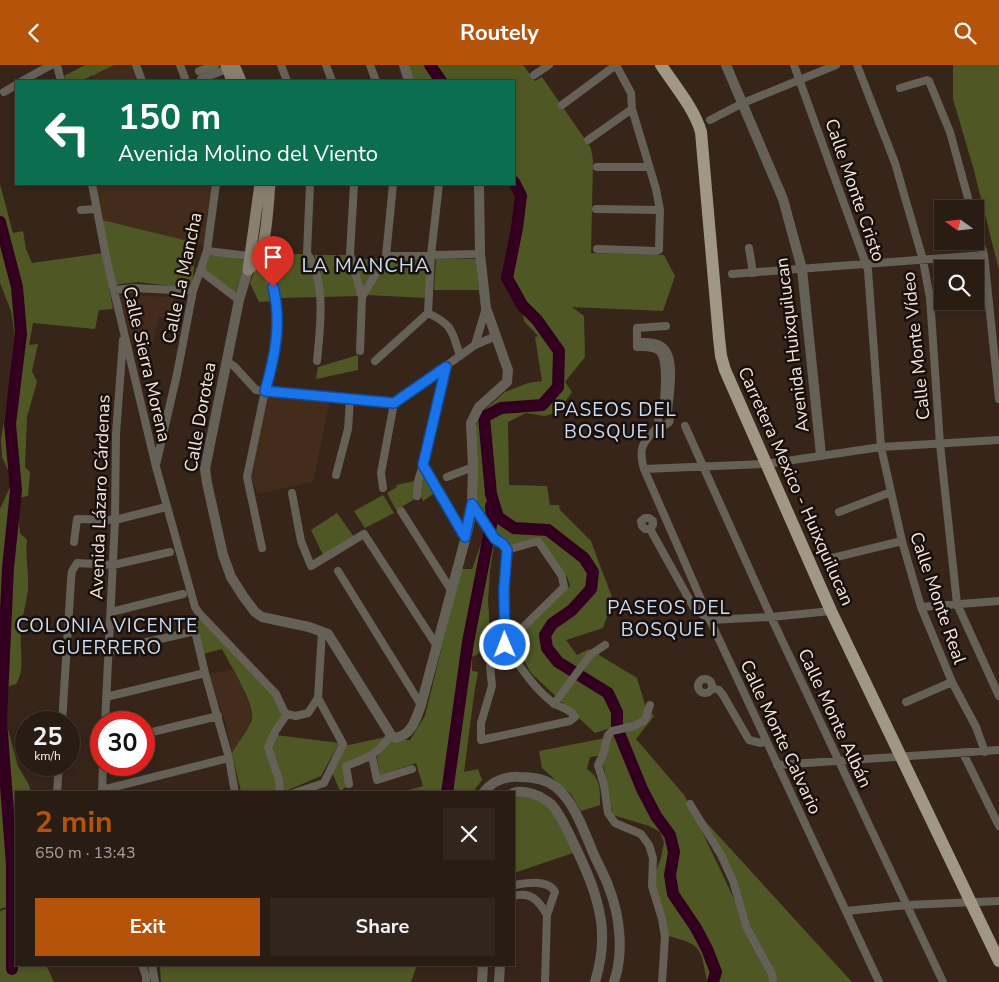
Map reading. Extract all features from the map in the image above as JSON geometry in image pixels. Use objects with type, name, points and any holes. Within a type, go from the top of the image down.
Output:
[{"type":"main road","name":"Carretera Mexico - Huixquilucan","points":[[662,65],[687,104],[701,132],[721,356],[831,611],[999,961]]},
{"type":"main road","points":[[229,66],[232,80]]},
{"type":"main road","points":[[229,66],[240,80]]},
{"type":"main road","points":[[252,259],[260,185]]},
{"type":"main road","points":[[252,259],[264,236],[270,185]]},
{"type":"main road","name":"Calle Dorotea","points":[[248,270],[252,259]]},
{"type":"street","points":[[24,80],[51,65]]},
{"type":"street","points":[[57,65],[61,80]]},
{"type":"street","points":[[136,65],[142,80]]},
{"type":"street","points":[[180,65],[184,80]]},
{"type":"street","points":[[215,65],[200,75],[229,66]]},
{"type":"street","points":[[282,65],[287,80]]},
{"type":"street","points":[[326,65],[332,80]]},
{"type":"street","points":[[370,65],[376,80]]},
{"type":"street","points":[[404,65],[409,80]]},
{"type":"street","points":[[534,75],[548,65]]},
{"type":"street","points":[[562,105],[616,65],[631,93],[632,109],[656,189],[660,210],[659,250],[597,249]]},
{"type":"street","name":"Avenida Huixquilucan","points":[[726,65],[783,199],[802,269],[821,455]]},
{"type":"street","name":"Calle Monte Cristo","points":[[794,65],[868,269],[881,447]]},
{"type":"street","points":[[710,120],[743,103],[836,65]]},
{"type":"street","name":"Calle Monte Vídeo","points":[[857,65],[895,163],[923,260],[930,298],[940,444],[957,604],[999,696]]},
{"type":"street","points":[[900,88],[928,80],[950,132],[969,200]]},
{"type":"street","points":[[4,91],[15,86]]},
{"type":"street","points":[[588,140],[632,109]]},
{"type":"street","points":[[597,167],[648,167]]},
{"type":"street","name":"Calle Sierra Morena","points":[[92,185],[123,333],[166,507],[195,607],[276,694],[287,714]]},
{"type":"street","name":"Calle La Mancha","points":[[156,467],[178,374],[193,291],[207,251],[216,185]]},
{"type":"street","points":[[310,185],[307,253],[312,260],[318,284],[322,316],[317,361]]},
{"type":"street","points":[[354,185],[350,254],[362,297],[360,351]]},
{"type":"street","points":[[362,297],[386,256],[393,185]]},
{"type":"street","points":[[375,361],[428,313],[431,255],[439,185]]},
{"type":"street","points":[[322,631],[331,639],[391,735],[399,737],[408,732],[414,724],[421,705],[472,504],[473,467],[470,432],[473,418],[479,407],[507,382],[508,375],[508,364],[486,308],[480,254],[479,185]]},
{"type":"street","points":[[81,210],[96,209]]},
{"type":"street","points":[[596,209],[660,210]]},
{"type":"street","points":[[749,248],[753,273]]},
{"type":"street","points":[[983,250],[999,399]]},
{"type":"street","points":[[207,251],[252,259],[269,278],[276,300],[275,355],[265,391],[247,477],[262,548]]},
{"type":"street","points":[[386,256],[480,254]]},
{"type":"street","points":[[732,274],[984,255]]},
{"type":"street","name":"Calle Dorotea","points":[[248,270],[239,300],[205,469],[207,483],[223,555],[231,577],[243,596],[262,617],[322,631]]},
{"type":"street","points":[[201,271],[239,300]]},
{"type":"street","points":[[114,290],[134,288],[193,291]]},
{"type":"street","points":[[475,345],[486,308]]},
{"type":"street","points":[[428,313],[445,321],[453,334],[460,356]]},
{"type":"street","name":"Calle Monte Calvario","points":[[666,326],[637,328],[637,341],[653,342],[662,346],[669,353],[672,363],[666,414],[670,419],[669,423],[665,426],[660,425],[644,443],[640,451],[644,469],[777,765],[880,982]]},
{"type":"street","name":"Avenida Lázaro Cárdenas","points":[[105,711],[115,520],[116,434],[123,333]]},
{"type":"street","points":[[228,362],[236,367],[256,391],[394,403],[475,345],[496,336]]},
{"type":"street","points":[[417,496],[418,481],[446,367]]},
{"type":"street","points":[[121,370],[133,371]]},
{"type":"street","points":[[336,475],[348,429],[350,400]]},
{"type":"street","points":[[383,488],[381,473],[394,403]]},
{"type":"street","name":"Calle Monte Albán","points":[[685,426],[701,466],[771,617],[943,982]]},
{"type":"street","points":[[644,469],[766,464],[881,447],[999,440]]},
{"type":"street","name":"Calle Monte Real","points":[[881,447],[902,541],[922,607],[952,682],[976,727],[985,752]]},
{"type":"street","points":[[423,465],[465,537]]},
{"type":"street","points":[[448,477],[473,467]]},
{"type":"street","points":[[839,512],[891,492]]},
{"type":"street","points":[[292,493],[301,541],[312,566],[364,534],[437,646]]},
{"type":"street","points":[[472,504],[495,539],[503,544],[507,550],[504,589],[505,645],[534,687],[554,704],[570,711],[575,717],[570,721],[481,740],[481,723],[492,686],[490,666],[505,645],[564,587],[562,577],[538,541],[507,550]]},
{"type":"street","points":[[74,542],[77,519],[115,520],[166,507]]},
{"type":"street","points":[[401,511],[451,590]]},
{"type":"street","points":[[650,529],[694,608],[710,619],[771,617],[831,611]]},
{"type":"street","points":[[828,559],[902,541]]},
{"type":"street","points":[[63,711],[71,580],[72,571],[77,563],[113,565],[170,552]]},
{"type":"street","points":[[338,571],[421,705]]},
{"type":"street","points":[[111,612],[183,594]]},
{"type":"street","points":[[922,607],[999,601]]},
{"type":"street","points":[[108,651],[195,631],[205,673],[230,758],[235,791]]},
{"type":"street","points":[[280,791],[279,780],[268,747],[276,730],[287,714],[296,716],[308,713],[318,698],[322,631]]},
{"type":"street","points":[[554,704],[590,655],[604,645]]},
{"type":"street","points":[[106,697],[205,673]]},
{"type":"street","points":[[906,702],[952,682]]},
{"type":"street","points":[[712,688],[723,695],[749,740],[761,743],[766,740]]},
{"type":"street","points":[[300,791],[324,783],[343,744],[318,698]]},
{"type":"street","points":[[650,705],[645,720],[634,726],[616,730],[608,735],[603,755],[598,765],[604,785],[608,813],[615,823],[641,834],[649,845],[652,858],[652,886],[662,919],[665,937],[662,982]]},
{"type":"street","points":[[155,731],[218,716]]},
{"type":"street","points":[[350,784],[346,766],[372,756],[391,735]]},
{"type":"street","points":[[777,765],[999,750]]},
{"type":"street","points":[[963,753],[999,827]]},
{"type":"street","points":[[372,756],[377,780],[412,769]]},
{"type":"street","points":[[103,776],[102,791],[230,758]]},
{"type":"street","points":[[57,791],[59,776]]},
{"type":"street","points":[[485,791],[496,781],[509,776],[542,779],[556,787],[570,804],[584,830],[609,888],[619,931],[619,954],[614,982]]},
{"type":"street","points":[[515,793],[528,793],[541,797],[552,805],[566,826],[588,873],[597,900],[602,932],[601,956],[595,982]]},
{"type":"street","points":[[690,804],[721,855],[733,881],[748,928],[772,974],[773,982]]},
{"type":"street","points":[[588,873],[600,868]]},
{"type":"street","points":[[523,893],[524,883]]},
{"type":"street","points":[[515,885],[524,883],[548,884],[556,892],[548,915],[545,982]]},
{"type":"street","points":[[515,895],[523,893],[535,899],[548,915]]},
{"type":"street","points":[[846,911],[907,905],[999,901]]},
{"type":"street","points":[[142,966],[146,982]]},
{"type":"street","points":[[152,966],[155,982]]},
{"type":"street","points":[[482,982],[483,966]]},
{"type":"street","points":[[499,982],[500,966]]},
{"type":"shaded area","points":[[114,65],[135,65],[141,80],[94,80],[92,75]]},
{"type":"shaded area","points":[[95,185],[213,185],[205,246],[102,220]]},
{"type":"shaded area","points":[[119,295],[174,297],[172,317],[159,317],[152,346],[132,342]]},
{"type":"shaded area","points":[[267,393],[330,401],[313,482],[257,494],[251,476]]},
{"type":"shaded area","points":[[232,670],[242,685],[249,704],[252,720],[232,753],[226,723],[209,674]]},
{"type":"green space","points":[[85,65],[114,65],[83,80],[66,80],[64,76]]},
{"type":"green space","points":[[408,65],[523,65],[535,81],[542,77],[591,148],[593,161],[591,253],[664,255],[675,276],[663,311],[572,307],[584,316],[585,357],[565,382],[572,392],[558,412],[545,416],[526,413],[508,422],[509,485],[547,486],[550,505],[559,505],[560,510],[591,541],[613,600],[603,628],[566,640],[577,655],[589,649],[637,678],[646,708],[654,716],[636,739],[685,796],[770,974],[771,982],[707,982],[701,955],[694,945],[668,936],[654,888],[655,874],[664,842],[660,832],[649,826],[613,815],[604,768],[599,756],[590,757],[587,769],[595,776],[599,784],[600,805],[581,811],[571,794],[542,768],[539,751],[610,737],[614,727],[595,733],[531,673],[515,644],[535,619],[570,586],[567,576],[537,539],[510,546],[498,536],[476,504],[475,429],[480,414],[505,392],[528,383],[542,381],[535,337],[538,336],[524,321],[522,305],[507,278],[521,196],[515,184],[515,80],[413,80]]},
{"type":"green space","points":[[953,65],[999,65],[999,270],[984,211],[984,200],[981,200],[953,99]]},
{"type":"green space","points":[[0,184],[13,233],[23,231],[26,249],[32,263],[103,253],[113,309],[99,310],[95,329],[33,323],[29,345],[38,344],[32,371],[37,382],[27,417],[25,467],[30,472],[28,496],[19,498],[17,509],[20,533],[27,540],[28,590],[21,632],[21,672],[16,684],[9,686],[4,715],[15,755],[15,776],[24,776],[31,791],[15,791],[15,904],[0,909],[0,509],[11,485],[9,472],[2,457],[1,440],[16,343],[11,311],[0,283]]},
{"type":"green space","points":[[102,220],[196,243],[192,289],[138,282],[114,285]]},
{"type":"green space","points":[[305,254],[310,260],[318,297],[278,298],[259,260],[264,255]]},
{"type":"green space","points":[[221,255],[244,260],[244,267],[235,294],[204,270],[209,256]]},
{"type":"green space","points":[[314,255],[348,255],[360,296],[322,297],[319,269]]},
{"type":"green space","points":[[428,257],[426,298],[366,295],[387,258]]},
{"type":"green space","points":[[383,258],[363,293],[352,260]]},
{"type":"green space","points":[[436,259],[476,259],[479,290],[434,290]]},
{"type":"green space","points":[[255,269],[270,287],[275,301],[259,302],[250,283]]},
{"type":"green space","points":[[358,355],[358,370],[316,379],[318,367]]},
{"type":"green space","points":[[424,471],[436,492],[423,501],[420,486]]},
{"type":"green space","points":[[415,481],[415,499],[396,510],[387,493],[397,487],[396,485]]},
{"type":"green space","points":[[383,495],[394,513],[365,528],[354,511]]},
{"type":"green space","points":[[337,513],[354,537],[323,555],[311,530]]},
{"type":"green space","points":[[482,541],[494,545],[488,601],[490,631],[484,651],[472,657],[472,671],[478,672],[464,772],[478,769],[482,780],[474,791],[406,791],[423,786],[416,763],[380,775],[377,757],[392,740],[410,740],[425,716],[461,569],[472,569]]},
{"type":"green space","points":[[201,619],[276,697],[284,715],[266,745],[278,791],[241,791],[232,753],[251,723],[252,713],[250,704],[222,649],[203,654],[198,629],[192,621]]},
{"type":"green space","points":[[276,735],[339,743],[321,776],[286,791],[281,790],[278,764],[270,747]]},
{"type":"green space","points":[[386,737],[377,748],[344,765],[348,786],[340,791],[332,772],[344,746]]},
{"type":"green space","points":[[524,796],[539,800],[551,809],[568,839],[573,853],[515,873],[515,798]]},
{"type":"green space","points":[[705,821],[852,982],[777,982],[771,964],[752,930],[736,878]]},
{"type":"green space","points":[[15,906],[15,966],[46,966],[54,982],[0,982],[0,911]]},
{"type":"green space","points":[[161,966],[417,966],[411,982],[161,982]]},
{"type":"waterway","points":[[430,65],[440,80]]},
{"type":"waterway","points":[[515,184],[521,196],[507,278],[522,305],[537,320],[559,351],[558,387],[542,405],[501,408],[484,417],[491,494],[498,517],[514,528],[548,530],[584,558],[593,572],[591,589],[572,610],[552,624],[545,635],[547,648],[558,662],[608,693],[617,712],[617,728],[642,789],[656,816],[670,835],[674,852],[670,875],[673,894],[696,928],[707,949],[716,972],[713,982]]},
{"type":"waterway","points":[[0,222],[17,287],[21,334],[10,424],[16,490],[8,568],[1,720],[12,865],[12,969]]},
{"type":"waterway","points":[[447,791],[468,642],[492,520],[491,506]]},
{"type":"district","name":"LA MANCHA","points":[[366,265]]},
{"type":"district","name":"PASEOS DEL BOSQUE II","points":[[615,420]]},
{"type":"district","name":"PASEOS DEL BOSQUE I","points":[[669,618]]},
{"type":"district","name":"COLONIA VICENTE GUERRERO","points":[[107,636]]},
{"type":"route","points":[[273,287],[277,316],[275,355],[265,391],[394,403],[446,367],[423,465],[465,537],[472,504],[495,539],[503,544],[507,550],[504,589],[505,645]]}]
